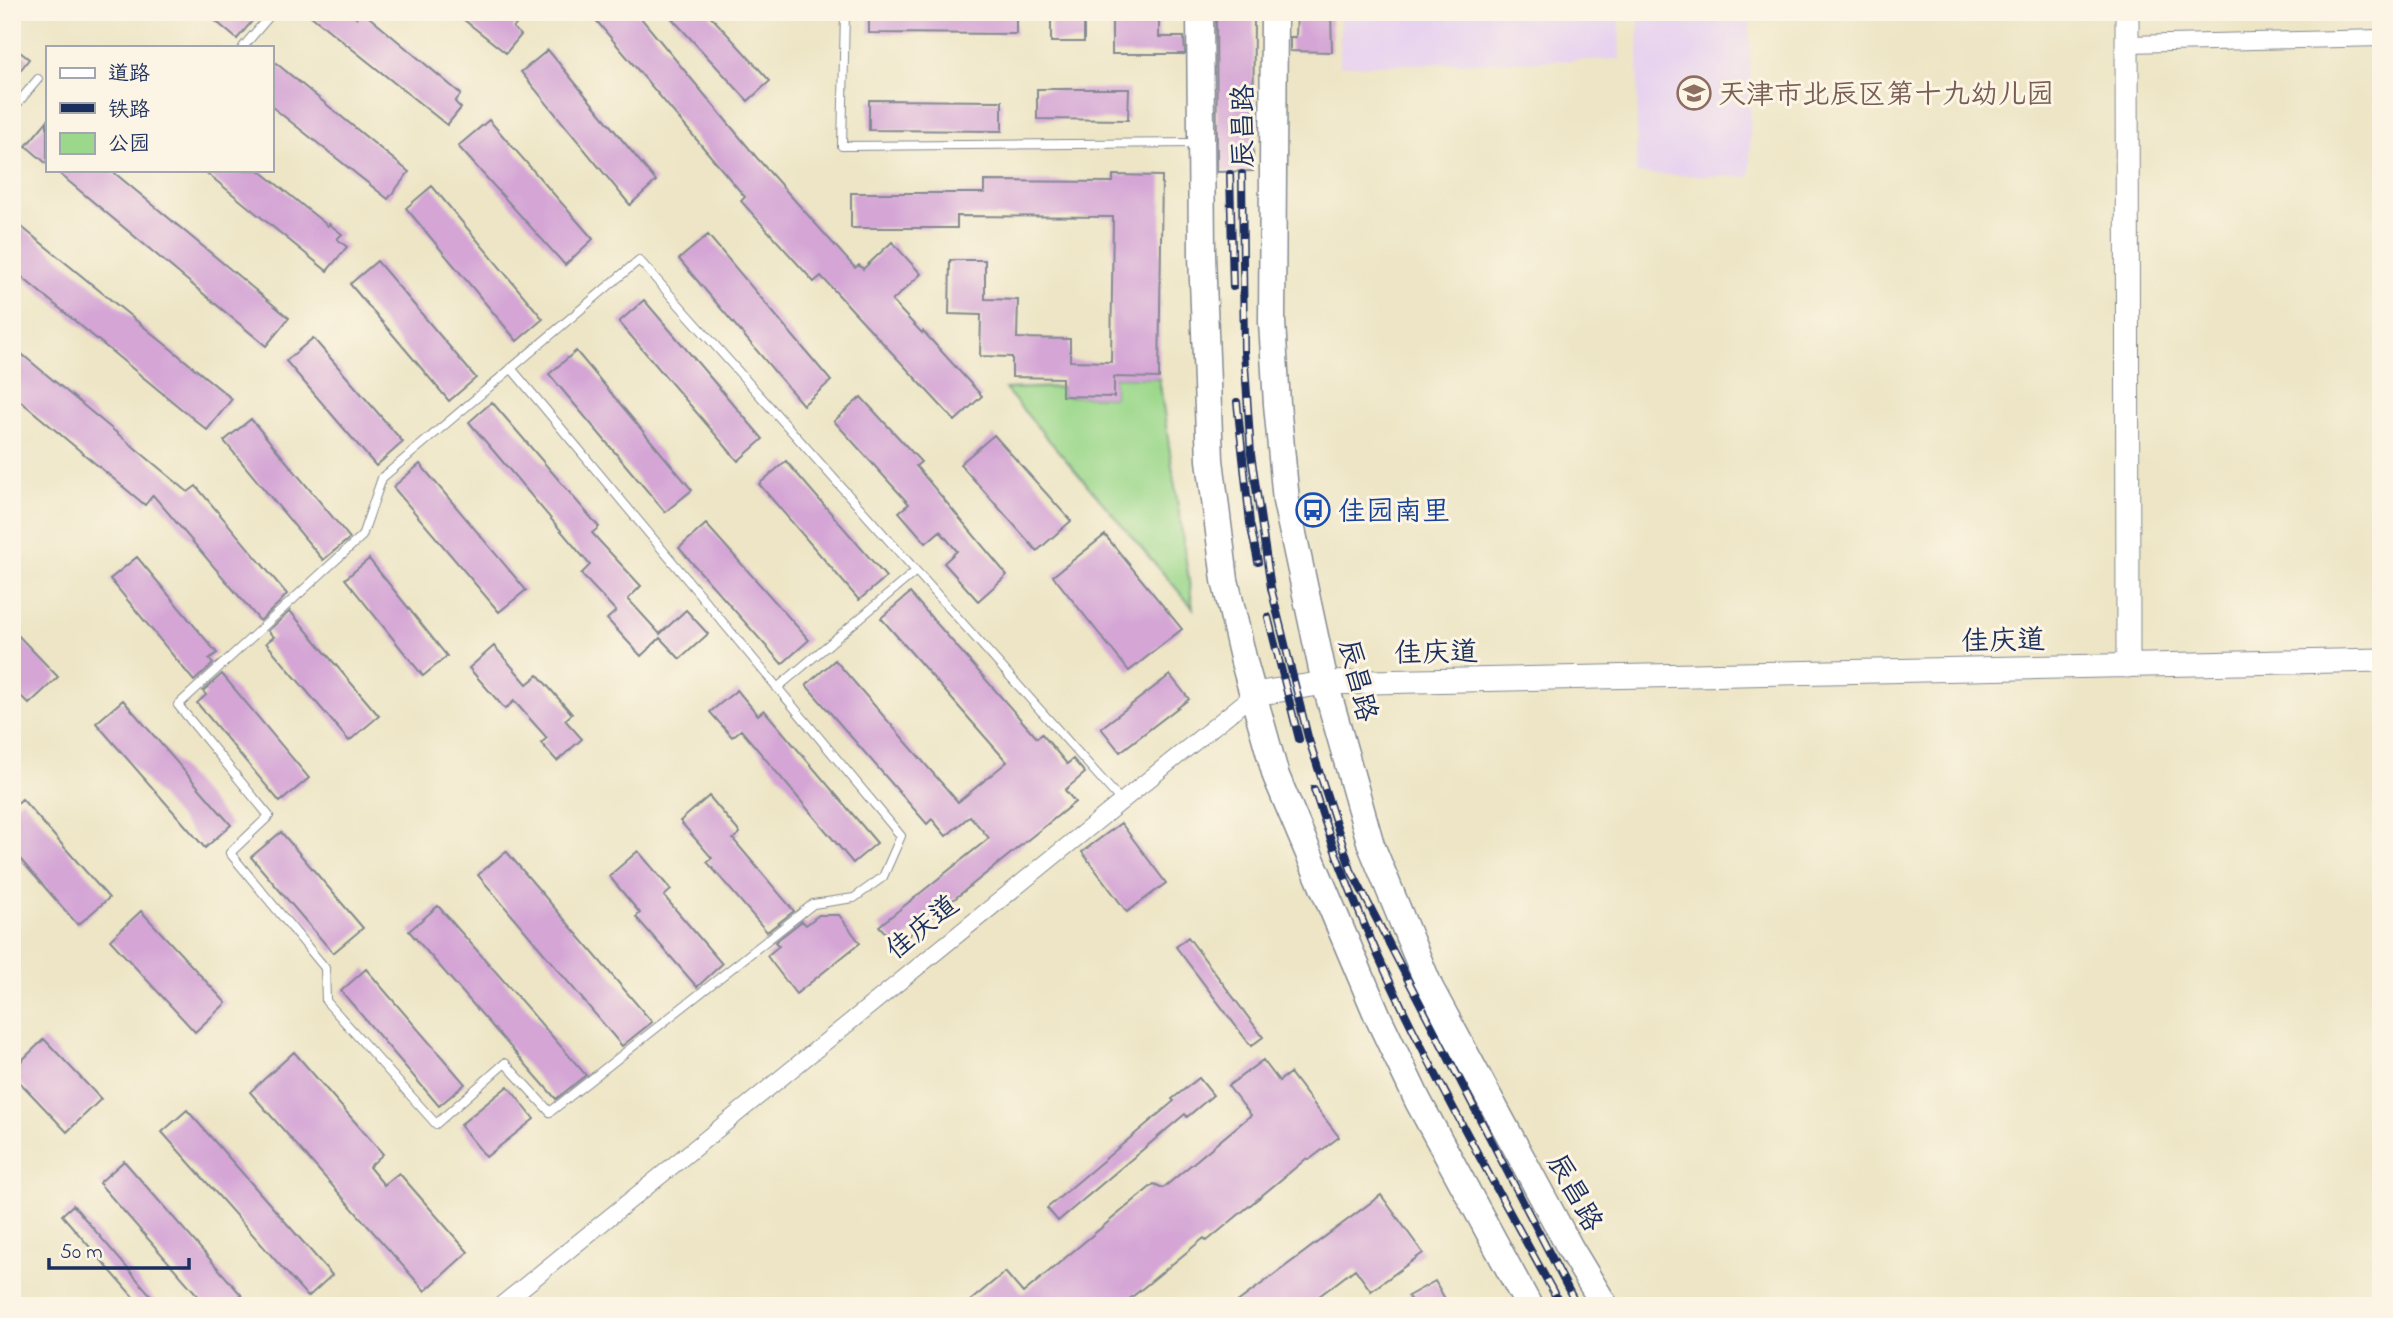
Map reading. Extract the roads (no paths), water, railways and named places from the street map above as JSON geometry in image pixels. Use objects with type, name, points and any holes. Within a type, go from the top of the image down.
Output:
[{"type":"main road","name":"辰昌路","points":[[1200,12],[1205,374],[1210,460],[1225,580],[1276,776],[1378,1017],[1418,1101],[1528,1306]]},
{"type":"main road","name":"辰昌路","points":[[1274,12],[1272,322],[1277,404],[1286,501],[1325,684],[1371,845],[1430,988],[1564,1236],[1605,1306]]},
{"type":"street","points":[[2127,12],[2128,666]]},
{"type":"street","points":[[2127,44],[2381,38]]},
{"type":"street","name":"佳庆道","points":[[500,1306],[1254,694],[1325,684],[2381,660]]},
{"type":"lane","points":[[244,46],[273,12]]},
{"type":"lane","points":[[845,12],[842,146],[1201,143]]},
{"type":"lane","points":[[12,110],[38,79]]},
{"type":"lane","points":[[511,368],[901,836],[883,877],[854,898],[813,904],[550,1112],[505,1063],[436,1124],[326,1001],[325,968],[230,853],[269,816],[178,705],[362,536],[382,478],[511,368],[639,260],[1122,802]]},
{"type":"lane","points":[[777,688],[916,571]]},
{"type":"railway","points":[[1230,174],[1233,287]]},
{"type":"railway","points":[[1242,174],[1244,351],[1251,454],[1271,588],[1308,737],[1351,870],[1577,1306]]},
{"type":"railway","points":[[1237,402],[1250,523],[1258,562]]},
{"type":"railway","points":[[1268,617],[1299,739]]},
{"type":"railway","points":[[1314,789],[1337,857],[1393,989],[1458,1117],[1561,1306]]},
{"type":"place","name":"天津市北辰区第十九幼儿园","points":[[1694,93]]},
{"type":"place","name":"佳园南里","points":[[1313,510]]}]
